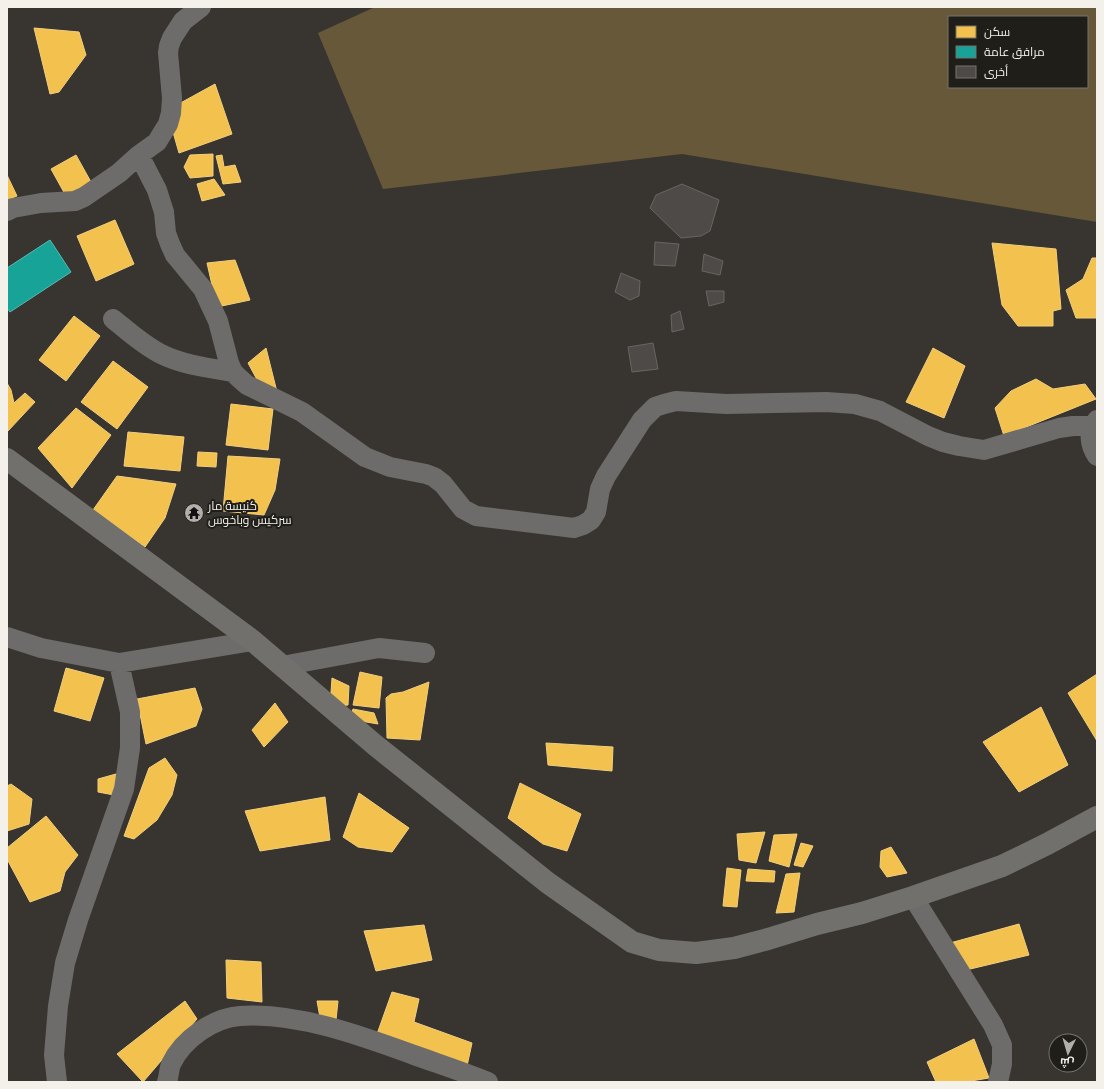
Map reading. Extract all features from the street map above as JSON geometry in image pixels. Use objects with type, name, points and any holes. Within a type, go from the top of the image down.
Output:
[{"type":"main road","points":[[8,465],[253,641],[375,745],[548,883],[632,942],[659,950],[696,953],[734,948],[862,913],[1002,866],[1097,817]]},
{"type":"street","points":[[7,210],[26,205],[74,201],[79,199],[112,177],[157,142],[168,124],[171,113],[172,98],[168,53],[169,46],[172,38],[183,21],[201,7]]},
{"type":"street","points":[[139,155],[157,190],[164,212],[166,233],[170,244],[175,254],[206,294],[218,321],[233,372],[247,385],[302,412],[365,457],[390,467],[434,477],[443,484],[458,504],[469,513],[476,516],[574,528],[583,525],[596,512],[599,503],[600,489],[606,476],[642,420],[655,408],[676,401],[734,404],[826,402],[855,404],[880,411],[928,436],[943,442],[984,450],[1059,428],[1095,423],[1090,439],[1097,456]]},
{"type":"street","points":[[113,319],[149,348],[162,354],[188,364],[233,372]]},
{"type":"street","points":[[7,637],[41,648],[119,663],[253,641]]},
{"type":"street","points":[[282,666],[379,648],[425,653]]},
{"type":"street","points":[[57,1082],[54,1055],[58,1006],[65,963],[78,920],[124,789],[130,748],[130,712],[119,663]]},
{"type":"street","points":[[913,897],[993,1025],[1002,1046],[1002,1064],[998,1082]]},
{"type":"street","points":[[168,1082],[171,1065],[185,1044],[210,1024],[239,1016],[274,1016],[313,1023],[383,1044],[488,1082]]},
{"type":"shaded area","points":[[375,7],[1097,7],[1097,222],[682,154],[383,189],[318,33]]},
{"type":"building: سكن","points":[[34,28],[79,32],[86,55],[59,92],[50,94]]},
{"type":"building: سكن","points":[[215,84],[232,134],[179,153],[173,132],[175,106]]},
{"type":"building: سكن","points":[[213,154],[213,176],[190,178],[184,167],[190,155]]},
{"type":"building: سكن","points":[[76,155],[91,182],[66,196],[51,169]]},
{"type":"building: سكن","points":[[222,155],[224,167],[235,165],[241,182],[223,184],[216,156]]},
{"type":"building: سكن","points":[[7,175],[17,196],[7,200]]},
{"type":"building: سكن","points":[[214,179],[225,195],[202,201],[197,184]]},
{"type":"building: سكن","points":[[115,220],[134,264],[96,281],[77,236]]},
{"type":"building: سكن","points":[[992,243],[1056,249],[1061,309],[1053,311],[1053,326],[1018,326],[1002,305]]},
{"type":"building: سكن","points":[[1092,258],[1097,258],[1097,318],[1076,318],[1066,290],[1083,279]]},
{"type":"building: سكن","points":[[235,260],[250,300],[217,307],[207,263]]},
{"type":"building: سكن","points":[[74,316],[100,336],[66,381],[39,360]]},
{"type":"building: سكن","points":[[266,348],[277,392],[261,387],[248,363]]},
{"type":"building: سكن","points":[[933,348],[965,366],[944,418],[906,402]]},
{"type":"building: سكن","points":[[113,361],[148,387],[117,429],[81,402]]},
{"type":"building: سكن","points":[[1036,379],[1053,389],[1085,384],[1096,399],[1004,436],[995,408],[1011,391]]},
{"type":"building: سكن","points":[[7,383],[11,390],[14,403],[25,393],[35,402],[8,431],[7,430]]},
{"type":"building: سكن","points":[[231,404],[273,409],[268,450],[226,445]]},
{"type":"building: سكن","points":[[76,408],[111,435],[72,488],[38,448]]},
{"type":"building: سكن","points":[[128,432],[184,437],[180,471],[124,466]]},
{"type":"building: سكن","points":[[198,452],[217,453],[216,467],[197,466]]},
{"type":"building: سكن","points":[[228,456],[280,459],[275,490],[264,515],[223,511]]},
{"type":"building: سكن","points":[[117,476],[176,484],[165,518],[145,547],[93,510]]},
{"type":"building: سكن","points":[[66,668],[104,678],[90,721],[54,711]]},
{"type":"building: سكن","points":[[360,672],[382,677],[379,708],[353,705]]},
{"type":"building: سكن","points":[[1097,674],[1097,741],[1068,693]]},
{"type":"building: سكن","points":[[332,678],[349,686],[348,705],[330,707]]},
{"type":"building: سكن","points":[[429,682],[420,740],[387,738],[386,698],[391,694],[403,692]]},
{"type":"building: سكن","points":[[195,688],[202,709],[196,726],[146,744],[137,699]]},
{"type":"building: سكن","points":[[275,703],[288,722],[264,747],[252,730]]},
{"type":"building: سكن","points":[[1041,707],[1068,765],[1019,792],[983,742]]},
{"type":"building: سكن","points":[[353,709],[374,713],[378,724],[349,719]]},
{"type":"building: سكن","points":[[546,743],[613,747],[612,771],[548,765]]},
{"type":"building: سكن","points":[[165,758],[177,775],[172,795],[157,820],[134,839],[124,836],[149,768]]},
{"type":"building: سكن","points":[[116,774],[114,795],[98,792],[98,779]]},
{"type":"building: سكن","points":[[520,783],[581,814],[567,851],[543,844],[508,818]]},
{"type":"building: سكن","points":[[11,784],[32,799],[29,824],[7,831],[7,786]]},
{"type":"building: سكن","points":[[359,793],[409,828],[392,852],[358,847],[343,837]]},
{"type":"building: سكن","points":[[325,797],[330,840],[260,851],[245,811]]},
{"type":"building: سكن","points":[[46,816],[78,855],[65,872],[60,891],[30,902],[7,859],[7,848]]},
{"type":"building: سكن","points":[[765,832],[756,863],[739,860],[737,834]]},
{"type":"building: سكن","points":[[797,834],[789,867],[769,861],[774,835]]},
{"type":"building: سكن","points":[[801,843],[813,846],[803,867],[794,865]]},
{"type":"building: سكن","points":[[891,847],[907,873],[887,877],[880,867],[881,851]]},
{"type":"building: سكن","points":[[727,868],[741,870],[737,907],[723,906]]},
{"type":"building: سكن","points":[[748,869],[775,871],[774,882],[746,881]]},
{"type":"building: سكن","points":[[800,873],[794,912],[776,913],[786,874]]},
{"type":"building: سكن","points":[[1019,924],[1029,955],[966,970],[950,943]]},
{"type":"building: سكن","points":[[424,925],[432,960],[376,971],[364,931]]},
{"type":"building: سكن","points":[[226,960],[261,962],[262,1002],[227,998]]},
{"type":"building: سكن","points":[[392,992],[419,999],[414,1022],[472,1043],[467,1066],[377,1034]]},
{"type":"building: سكن","points":[[185,1001],[197,1019],[143,1082],[117,1054]]},
{"type":"building: سكن","points":[[317,1001],[338,1001],[336,1020],[321,1023]]},
{"type":"building: سكن","points":[[974,1039],[989,1078],[965,1082],[936,1082],[927,1062]]},
{"type":"building: مرافق عامة","points":[[50,240],[71,272],[10,312],[7,308],[7,268]]},
{"type":"building: أخرى","points":[[682,184],[719,200],[710,231],[701,236],[681,238],[650,208],[656,195]]},
{"type":"building: أخرى","points":[[655,242],[679,244],[675,266],[654,265]]},
{"type":"building: أخرى","points":[[704,254],[723,261],[720,275],[702,271]]},
{"type":"building: أخرى","points":[[621,273],[640,281],[639,296],[630,300],[615,292]]},
{"type":"building: أخرى","points":[[706,291],[724,291],[724,302],[709,306]]},
{"type":"building: أخرى","points":[[680,311],[684,329],[672,332],[671,315]]},
{"type":"building: أخرى","points":[[653,343],[658,369],[632,372],[628,347]]},
{"type":"place","name":"كنيسة مار سركيس وباخوس","points":[[194,513]]}]
